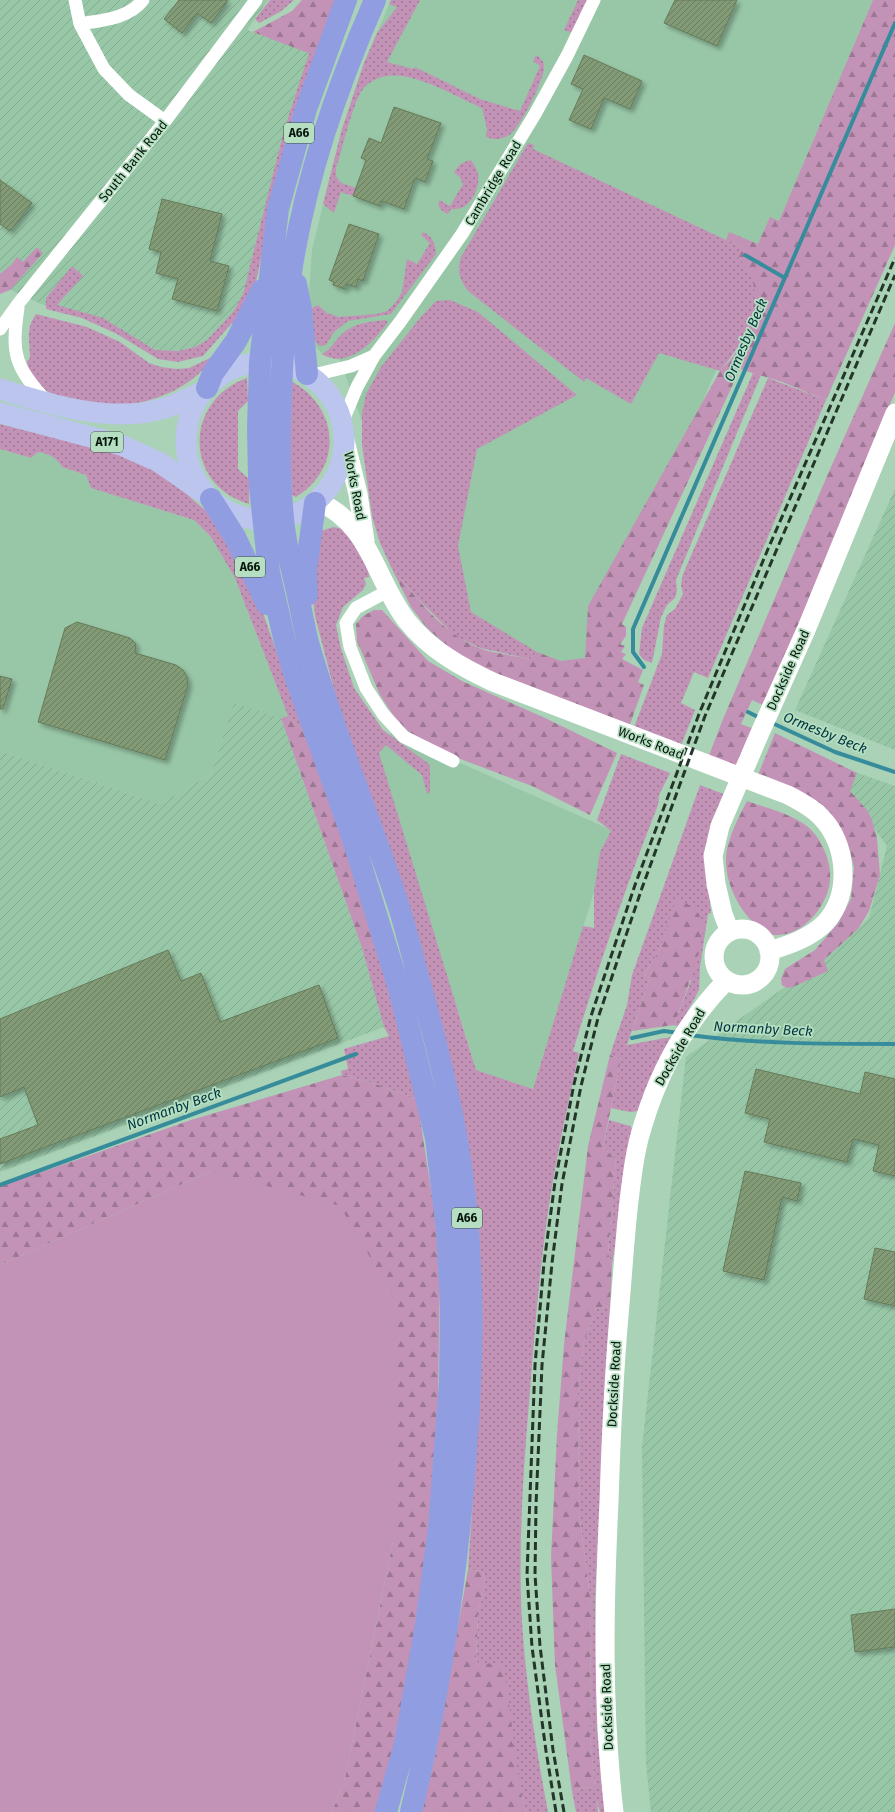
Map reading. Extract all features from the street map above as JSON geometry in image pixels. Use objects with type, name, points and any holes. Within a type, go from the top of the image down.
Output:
[{"type":"highway","name":"A66","points":[[346,0],[306,109],[278,209],[269,271],[260,362],[258,429],[259,477],[273,519],[288,550],[308,641],[399,908],[422,991],[444,1077],[458,1149],[470,1240],[472,1334],[469,1412],[463,1494],[455,1569],[441,1668],[425,1754],[411,1812]]},
{"type":"highway","name":"A66","points":[[375,0],[352,55],[325,132],[307,196],[292,263],[284,332],[279,454],[269,572],[284,638],[294,673],[352,836],[400,992],[436,1138],[447,1230],[451,1307],[450,1381],[439,1528],[426,1625],[405,1744],[386,1812]]},
{"type":"highway","name":"A66","points":[[292,263],[301,309],[308,375]]},
{"type":"highway","name":"A66","points":[[206,390],[213,373],[236,341],[247,321],[269,271]]},
{"type":"highway","name":"A66","points":[[208,496],[235,537],[284,638]]},
{"type":"highway","name":"A66","points":[[308,641],[306,571],[316,502]]},
{"type":"main road","points":[[260,362],[283,364],[308,375],[333,401],[343,428],[344,445],[339,470],[333,481],[316,502],[294,515],[273,519],[241,517],[225,509],[208,496],[191,470],[186,442],[190,415],[206,390],[218,378],[231,370],[260,362]]},
{"type":"main road","name":"A171","points":[[0,389],[100,414],[124,414],[164,408],[206,390]]},
{"type":"main road","name":"A171","points":[[0,413],[121,445],[158,462],[208,496]]},
{"type":"main road","name":"Dockside Road","points":[[730,932],[723,914],[716,884],[713,856],[720,826],[759,734],[806,630],[895,413]]},
{"type":"main road","name":"Works Road","points":[[343,428],[358,494],[365,542]]},
{"type":"main road","name":"Works Road","points":[[316,502],[332,507],[341,514],[365,542],[388,591],[407,621],[430,645],[450,659],[468,670],[494,682],[594,722],[788,795],[805,804],[821,817],[833,831],[839,846],[843,866],[843,878],[838,902],[826,922],[808,936],[769,951]]},
{"type":"main road","points":[[741,930],[750,931],[760,936],[769,951],[769,964],[760,979],[752,984],[741,986],[726,981],[719,974],[716,968],[714,961],[714,950],[719,940],[730,932],[741,930]]},
{"type":"main road","name":"Dockside Road","points":[[614,1812],[607,1732],[605,1667],[607,1538],[614,1368],[626,1229],[635,1158],[642,1126],[658,1082],[690,1024],[709,999],[726,981]]},
{"type":"street","points":[[75,0],[80,24],[104,69],[129,95],[165,121]]},
{"type":"street","points":[[80,24],[119,17],[137,7],[143,0]]},
{"type":"street","name":"South Bank Road","points":[[3,324],[165,121],[256,0]]},
{"type":"street","name":"Cambridge Road","points":[[343,428],[357,387],[374,356],[462,234],[535,114],[567,56],[594,0]]},
{"type":"street","points":[[18,304],[15,332],[16,358],[26,379],[46,401]]},
{"type":"street","name":"Cambridge Road","points":[[308,375],[351,366],[374,356]]},
{"type":"street","points":[[388,591],[356,608],[346,623],[350,647],[366,688],[383,714],[404,737],[453,761]]},
{"type":"shaded area","points":[[0,0],[268,0],[247,30],[309,53],[284,130],[243,294],[233,312],[207,340],[195,347],[178,351],[155,350],[96,317],[41,304],[7,288],[0,291]]},
{"type":"shaded area","points":[[391,0],[873,0],[585,679],[463,618],[398,522],[340,360],[323,355],[311,341],[307,323],[312,250],[342,129],[364,63]]},
{"type":"shaded area","points":[[0,449],[31,458],[38,452],[49,454],[57,459],[62,467],[86,475],[91,488],[194,520],[211,537],[235,578],[288,716],[281,718],[234,704],[211,774],[160,804],[0,751]]},
{"type":"shaded area","points":[[895,489],[895,750],[795,710]]},
{"type":"shaded area","points":[[234,703],[281,718],[362,948],[384,1027],[0,1172],[0,751],[160,804],[211,774]]},
{"type":"shaded area","points":[[398,730],[440,754],[618,833],[606,853],[533,1089],[476,1070],[464,1029],[370,743]]},
{"type":"shaded area","points":[[826,762],[895,786],[895,1812],[651,1812],[646,1764],[642,1447],[686,1057],[830,955],[869,918],[887,846]]},
{"type":"green space","points":[[270,0],[294,0],[280,12],[259,23],[255,19]]},
{"type":"green space","points":[[302,0],[339,0],[316,56],[253,32],[292,11]]},
{"type":"green space","points":[[391,0],[420,0],[387,62],[413,69],[415,67],[480,99],[520,111],[540,66],[533,61],[536,55],[543,61],[543,73],[536,92],[519,124],[509,135],[498,139],[486,137],[487,129],[482,108],[438,87],[421,81],[405,77],[389,76],[375,80],[363,89],[355,104],[336,168],[338,180],[344,184],[356,188],[353,196],[341,192],[334,213],[323,204],[342,129],[364,63],[377,33],[397,7],[389,4]]},
{"type":"green space","points":[[578,0],[588,0],[573,33],[564,30]]},
{"type":"green space","points":[[873,0],[895,0],[895,245],[826,400],[782,382],[740,369],[622,624],[626,627],[626,636],[620,644],[625,646],[621,652],[626,654],[622,659],[643,670],[638,682],[644,685],[629,727],[575,707],[459,657],[427,628],[411,607],[391,567],[420,602],[441,624],[453,633],[479,648],[491,652],[530,659],[537,652],[561,661],[585,658],[588,606],[720,371],[734,355],[748,329],[754,304],[752,279],[747,268],[738,258],[743,248],[726,240],[729,232],[758,244],[770,217],[779,221]]},
{"type":"green space","points":[[309,53],[316,56],[265,241],[254,290],[235,325],[232,323],[203,356],[178,362],[158,359],[117,334],[82,318],[46,309],[46,298],[72,266],[83,276],[57,305],[103,318],[155,350],[178,351],[195,347],[207,340],[233,312],[243,294],[284,130]]},
{"type":"green space","points":[[528,143],[534,145],[533,149],[743,248],[745,264],[755,286],[755,309],[741,343],[720,371],[659,353],[631,404],[586,378],[584,382],[468,291],[459,271],[461,257]]},
{"type":"green space","points":[[471,160],[476,168],[478,176],[477,186],[473,197],[465,206],[451,209],[448,214],[439,207],[439,200],[450,206],[463,184],[459,176],[454,173],[461,164]]},
{"type":"green space","points":[[423,232],[433,241],[436,254],[391,314],[348,321],[334,332],[326,345],[319,346],[314,339],[312,308],[318,305],[327,313],[339,317],[377,314],[387,311],[396,302],[402,292],[407,259],[417,264],[430,243],[421,235]]},
{"type":"green space","points":[[37,247],[43,253],[10,290],[0,294],[0,274],[11,265],[17,257],[23,262]]},
{"type":"green space","points":[[450,300],[478,312],[577,395],[477,449],[458,546],[471,612],[537,652],[530,659],[480,648],[455,636],[417,598],[391,567],[380,543],[372,516],[362,445],[362,413],[366,394],[381,367],[420,318],[436,301]]},
{"type":"green space","points":[[36,314],[87,327],[120,342],[149,363],[161,367],[177,369],[189,368],[212,357],[199,373],[182,386],[162,396],[142,402],[118,405],[64,400],[38,384],[33,379],[28,367],[27,361],[30,358],[29,330]]},
{"type":"green space","points":[[385,320],[388,322],[382,330],[359,352],[341,359],[331,358],[322,354],[330,348],[341,335],[351,328],[361,324]]},
{"type":"green space","points":[[895,323],[895,392],[765,706],[752,700],[741,724],[754,729],[738,770],[708,758],[723,719],[827,476]]},
{"type":"green space","points":[[753,373],[761,375],[676,580],[677,591],[675,598],[667,605],[661,617],[652,663],[644,660],[639,654],[642,628]]},
{"type":"green space","points":[[247,378],[248,401],[238,411],[238,469],[249,479],[249,504],[227,494],[212,479],[203,462],[200,442],[203,423],[211,404],[226,389]]},
{"type":"green space","points":[[768,378],[826,400],[708,678],[694,672],[681,703],[695,710],[680,748],[633,730],[662,654],[664,625],[667,615],[675,609],[683,594],[681,585],[683,574]]},
{"type":"green space","points":[[291,381],[307,392],[319,406],[326,421],[330,438],[328,454],[322,470],[312,484],[296,497],[292,495],[289,441]]},
{"type":"green space","points":[[0,424],[119,454],[150,468],[173,482],[206,511],[219,528],[263,613],[305,733],[288,716],[235,578],[211,537],[194,520],[91,488],[86,475],[62,467],[55,458],[49,455],[38,452],[31,458],[0,449]]},
{"type":"green space","points":[[333,527],[343,529],[355,545],[363,559],[369,577],[364,578],[366,584],[363,590],[343,607],[336,625],[341,649],[354,688],[383,730],[429,764],[430,792],[427,794],[422,775],[386,745],[379,753],[476,1070],[533,1089],[583,926],[594,928],[594,892],[600,852],[611,831],[597,820],[621,754],[670,773],[659,795],[658,805],[613,927],[573,1051],[579,1053],[555,1169],[542,1256],[525,1457],[522,1512],[521,1594],[526,1669],[548,1812],[526,1812],[520,1789],[476,1663],[478,1612],[485,1585],[483,1571],[468,1570],[478,1425],[477,1239],[315,616],[311,578],[318,532]]},
{"type":"green space","points":[[374,610],[382,610],[428,661],[462,681],[545,718],[617,753],[590,815],[532,786],[442,752],[401,727],[380,695],[357,641],[356,624],[363,616]]},
{"type":"green space","points":[[288,716],[305,733],[354,871],[377,946],[362,948],[281,718]]},
{"type":"green space","points":[[775,733],[857,773],[850,791],[867,810],[872,820],[877,838],[880,875],[869,911],[858,929],[824,960],[828,971],[793,987],[787,988],[782,985],[781,979],[785,969],[815,950],[838,923],[851,899],[854,867],[842,830],[831,816],[758,775]]},
{"type":"green space","points":[[700,785],[726,795],[705,858],[711,913],[708,914],[700,967],[699,990],[679,1027],[674,1025],[691,981],[678,897],[659,951],[644,975],[650,978],[627,1045],[671,1037],[639,1111],[630,1112],[611,1108],[621,1059],[610,1055],[627,1005],[632,975]]},
{"type":"green space","points":[[747,801],[800,821],[813,832],[827,857],[830,869],[830,883],[823,902],[818,911],[803,926],[786,934],[771,935],[753,922],[741,907],[728,879],[726,869],[727,849],[738,818]]},
{"type":"green space","points":[[677,897],[695,910],[702,920],[703,929],[698,956],[688,988],[674,1025],[632,1031],[650,978],[644,975],[659,951]]},
{"type":"green space","points":[[377,946],[417,1099],[373,1083],[342,1075],[341,1071],[348,1069],[344,1049],[389,1036],[384,1027],[362,948]]},
{"type":"green space","points":[[610,1055],[621,1059],[603,1147],[616,1160],[608,1253],[612,1265],[610,1306],[596,1309],[584,1342],[578,1390],[579,1513],[591,1604],[590,1737],[595,1786],[572,1791],[555,1665],[551,1557],[557,1435],[564,1344],[588,1146]]},
{"type":"green space","points":[[342,1075],[373,1083],[417,1099],[434,1209],[440,1273],[438,1399],[425,1580],[399,1725],[378,1812],[332,1812],[345,1778],[394,1536],[212,1171],[0,1265],[0,1184],[39,1173],[191,1120]]},
{"type":"green space","points":[[609,1120],[630,1126],[633,1130],[612,1265],[608,1253],[616,1160],[603,1147]]},
{"type":"green space","points":[[212,1171],[340,1206],[397,1303],[394,1536],[345,1778],[332,1812],[0,1812],[0,1265]]},
{"type":"green space","points":[[610,1306],[595,1600],[597,1731],[605,1812],[600,1812],[597,1800],[598,1812],[576,1812],[572,1791],[595,1786],[590,1737],[591,1604],[579,1513],[578,1390],[584,1342],[596,1309]]},
{"type":"green space","points":[[468,1570],[483,1571],[485,1585],[478,1612],[476,1662],[504,1665],[520,1789],[526,1812],[421,1812],[435,1756]]},
{"type":"building","points":[[179,0],[228,0],[211,23],[197,13],[182,33],[164,19]]},
{"type":"building","points":[[675,0],[737,0],[717,46],[664,23]]},
{"type":"building","points":[[584,55],[642,81],[630,109],[604,98],[591,129],[569,120],[583,89],[571,84]]},
{"type":"building","points":[[394,107],[441,123],[427,159],[433,161],[425,182],[415,178],[404,209],[382,201],[380,206],[353,196],[366,160],[361,158],[369,138],[381,143]]},
{"type":"building","points":[[0,180],[32,203],[10,231],[0,224]]},
{"type":"building","points":[[162,199],[222,214],[210,261],[229,266],[217,311],[172,299],[178,279],[156,273],[161,252],[149,249]]},
{"type":"building","points":[[349,224],[379,234],[363,281],[358,279],[356,287],[347,284],[345,289],[333,285],[334,282],[329,280]]},
{"type":"building","points":[[77,622],[130,638],[136,644],[135,653],[176,665],[183,670],[187,677],[188,685],[165,760],[38,722],[65,628]]},
{"type":"building","points":[[0,676],[12,679],[3,709],[0,709]]},
{"type":"building","points":[[168,950],[181,981],[201,973],[220,1022],[319,985],[338,1038],[0,1164],[0,1139],[38,1125],[24,1087],[0,1097],[0,1019]]},
{"type":"building","points":[[756,1069],[860,1094],[865,1072],[895,1079],[895,1176],[873,1171],[879,1145],[853,1139],[847,1162],[764,1142],[770,1119],[745,1113]]},
{"type":"building","points":[[745,1171],[801,1183],[797,1201],[782,1197],[764,1280],[723,1271]]},
{"type":"building","points":[[875,1248],[895,1252],[895,1306],[864,1299]]},
{"type":"building","points":[[895,1609],[895,1647],[855,1652],[851,1615]]},
{"type":"waterway","name":"Ormesby Beck","points":[[644,667],[633,652],[633,629],[895,23]]},
{"type":"waterway","points":[[745,255],[785,278]]},
{"type":"waterway","name":"Ormesby Beck","points":[[748,712],[760,718]]},
{"type":"waterway","name":"Ormesby Beck","points":[[770,722],[835,752],[895,772]]},
{"type":"waterway","name":"Normanby Beck","points":[[632,1038],[664,1031],[679,1033]]},
{"type":"waterway","name":"Normanby Beck","points":[[689,1035],[766,1042],[895,1044]]},
{"type":"waterway","name":"Normanby Beck","points":[[0,1185],[356,1054]]},
{"type":"railway","points":[[556,1812],[532,1647],[527,1575],[535,1365],[544,1263],[555,1182],[574,1084],[591,1016],[635,885],[699,714],[768,549],[895,258]]},
{"type":"railway","points":[[564,1812],[553,1750],[540,1646],[535,1575],[536,1505],[542,1365],[552,1263],[562,1184],[581,1086],[598,1018],[642,888],[705,716],[895,275]]}]
